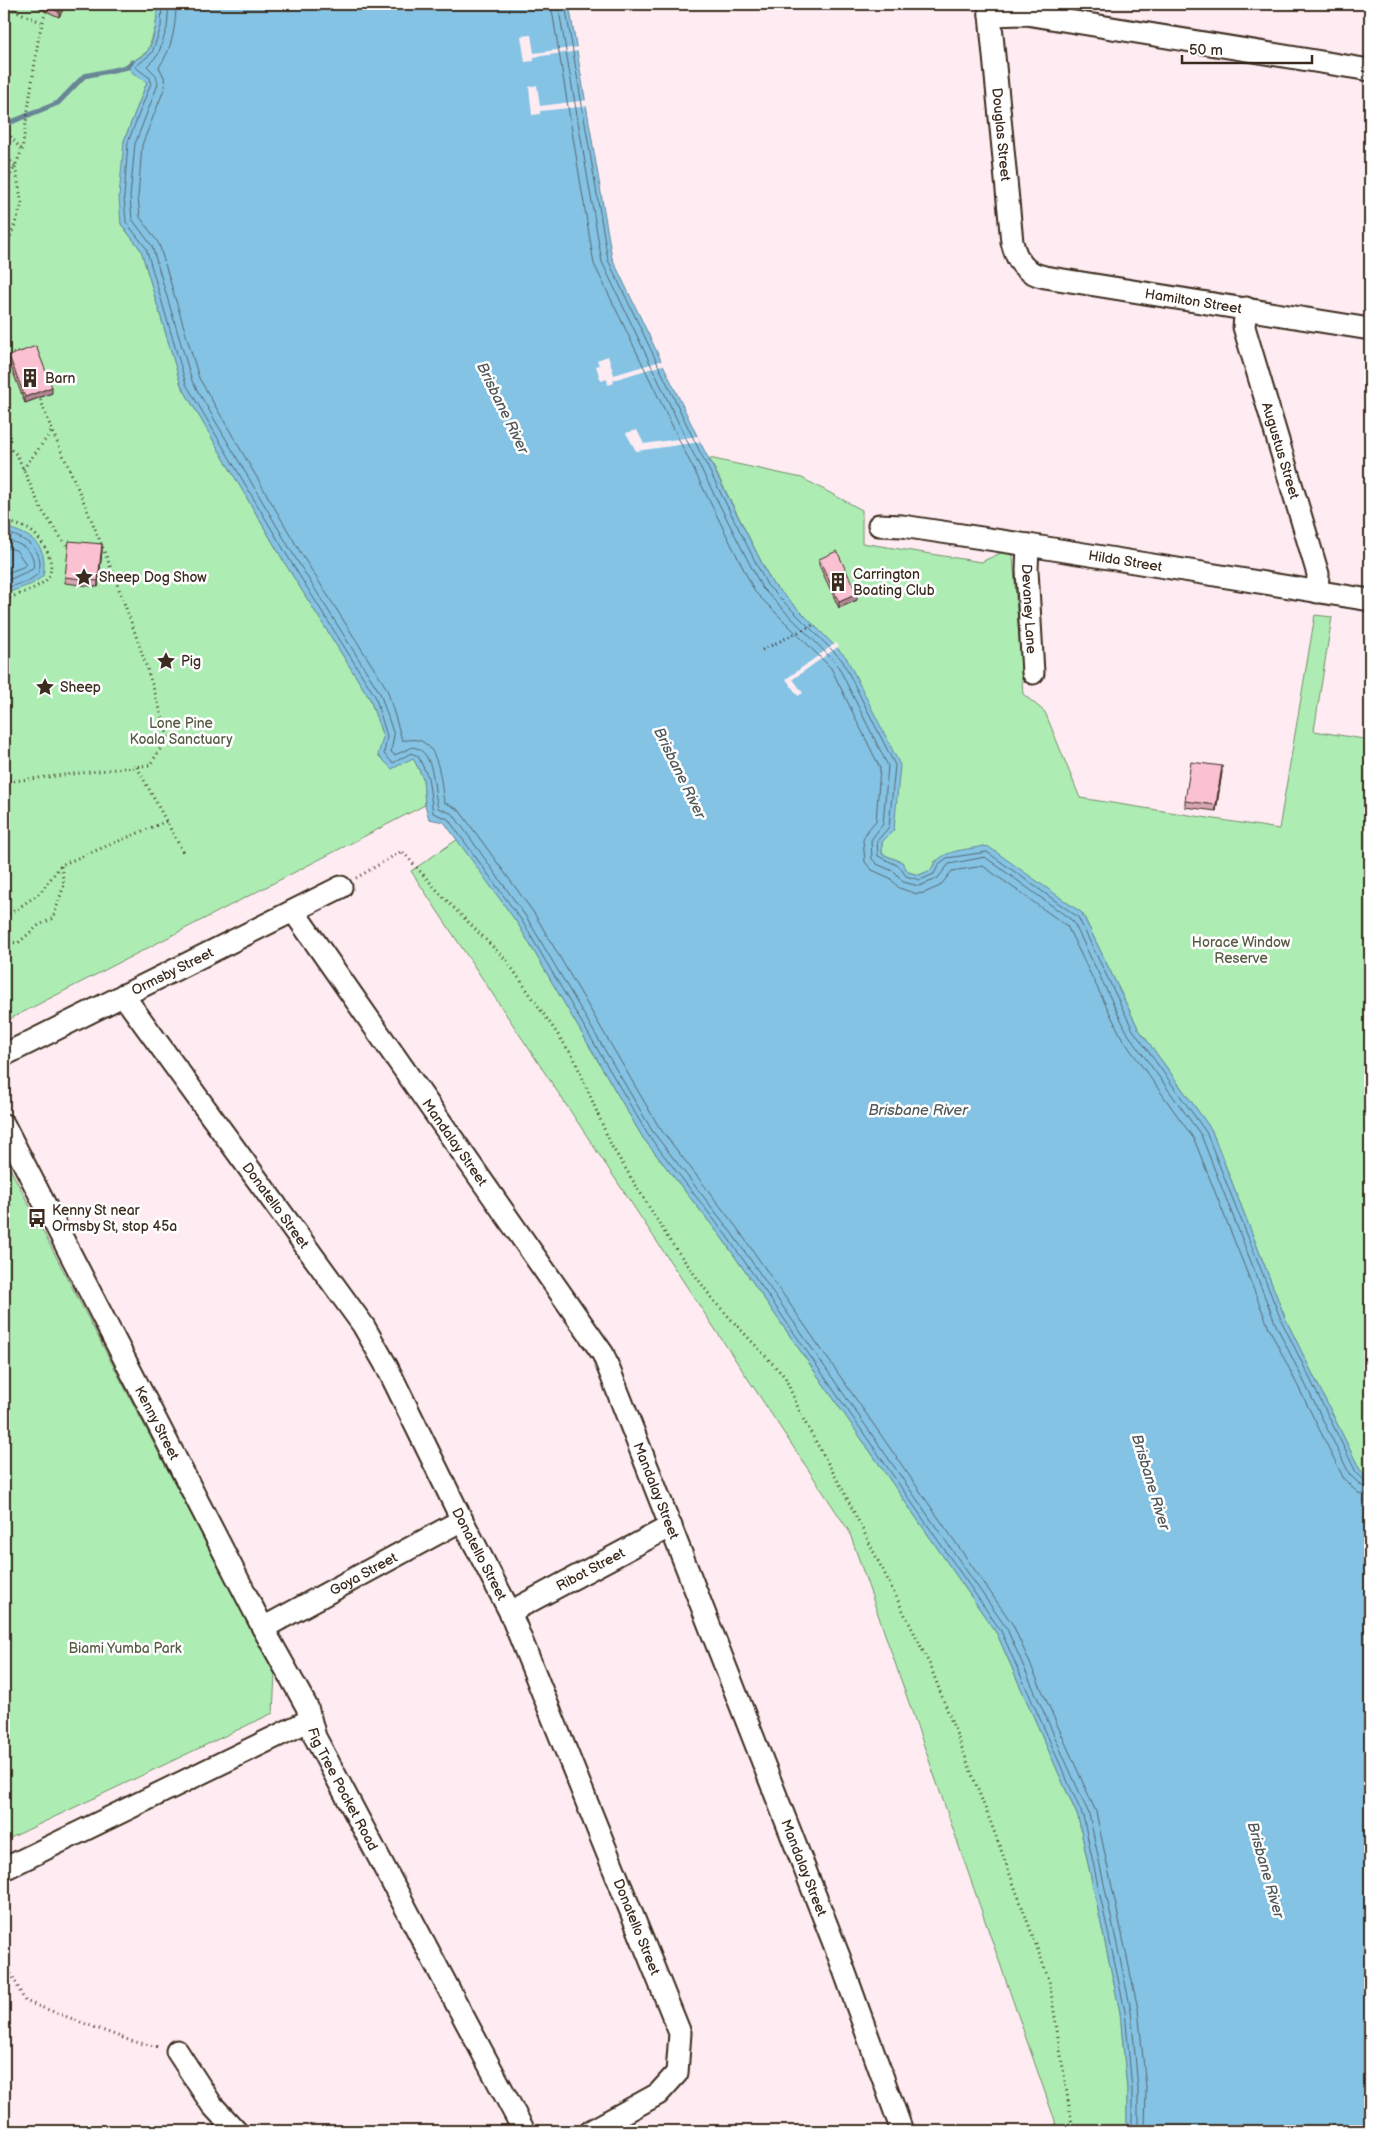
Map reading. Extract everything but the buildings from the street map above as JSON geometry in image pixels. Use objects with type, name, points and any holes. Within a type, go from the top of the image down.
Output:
[{"type":"street","points":[[989,9],[1370,70]]},
{"type":"street","name":"Douglas Street","points":[[989,9],[1012,242],[1020,264]]},
{"type":"street","name":"Hamilton Street","points":[[1020,264],[1029,272],[1045,277],[1370,329]]},
{"type":"street","name":"Augustus Street","points":[[1246,308],[1244,327],[1318,574],[1317,592]]},
{"type":"street","name":"Hilda Street","points":[[879,525],[902,526],[1028,545],[1370,600]]},
{"type":"street","name":"Devaney Lane","points":[[1028,545],[1027,570],[1033,673]]},
{"type":"street","name":"Ormsby Street","points":[[4,1055],[340,888]]},
{"type":"street","name":"Mandalay Street","points":[[294,912],[603,1354],[840,1959],[902,2131]]},
{"type":"street","name":"Donatello Street","points":[[123,995],[363,1325],[387,1367],[462,1520],[510,1612],[680,2033],[677,2072],[658,2094],[591,2131]]},
{"type":"street","name":"Kenny Street","points":[[4,1125],[263,1628],[306,1707],[310,1720]]},
{"type":"street","name":"Goya Street","points":[[263,1628],[462,1520]]},
{"type":"street","name":"Ribot Street","points":[[510,1612],[671,1526]]},
{"type":"street","name":"Fig Tree Pocket Road","points":[[4,1869],[310,1720],[320,1746],[524,2131]]},
{"type":"street","points":[[177,2051],[212,2105],[236,2131]]},
{"type":"path","points":[[16,11],[19,4]]},
{"type":"path","points":[[151,4],[167,6]]},
{"type":"path","points":[[4,6],[41,22]]},
{"type":"path","points":[[4,173],[10,176],[22,150],[41,22],[46,11]]},
{"type":"path","points":[[4,129],[22,150]]},
{"type":"path","points":[[4,154],[15,166],[22,204],[4,255]]},
{"type":"path","points":[[4,358],[21,350],[24,356]]},
{"type":"path","points":[[4,782],[150,765],[168,737],[126,608],[88,507],[52,431],[40,398]]},
{"type":"path","points":[[23,470],[52,431]]},
{"type":"path","points":[[4,443],[17,455],[41,509],[66,545]]},
{"type":"path","points":[[4,521],[28,528],[42,542],[51,561],[48,578],[39,586],[4,600]]},
{"type":"path","points":[[762,650],[814,624]]},
{"type":"path","points":[[137,767],[184,854]]},
{"type":"path","points":[[4,914],[11,913],[40,893],[61,865],[166,821]]},
{"type":"path","points":[[340,888],[402,851],[444,898],[507,961],[574,1058],[610,1145],[670,1241],[714,1301],[785,1377],[802,1417],[843,1490],[929,1663],[987,1814],[1049,1980],[1073,2131]]},
{"type":"path","points":[[4,942],[18,943],[38,926],[53,918],[64,885],[61,865]]},
{"type":"path","points":[[4,1960],[25,2001],[131,2041],[177,2051]]},
{"type":"green space","name":"Lone Pine Koala Sanctuary","points":[[4,4],[158,4],[156,25],[148,51],[132,62],[133,73],[147,82],[124,141],[121,224],[141,250],[181,385],[286,565],[370,699],[383,737],[413,757],[423,778],[425,805],[4,1022]]},
{"type":"green space","name":"Horace Window Reserve","points":[[709,458],[802,478],[862,510],[862,543],[981,562],[1003,552],[1013,555],[1023,694],[1045,712],[1080,798],[1279,829],[1315,615],[1332,617],[1314,731],[1370,740],[1370,1479],[1360,1470],[1286,1320],[1211,1129],[1138,1028],[1082,913],[983,846],[935,861],[931,870],[919,875],[908,872],[902,862],[882,854],[882,842],[846,657],[772,583]]},
{"type":"green space","points":[[458,839],[518,924],[643,1138],[722,1238],[997,1634],[1078,1817],[1120,2012],[1127,2089],[1127,2131],[1043,2131],[1056,2124],[849,1531],[411,871]]},
{"type":"green space","name":"Biami Yumba Park","points":[[4,1157],[275,1675],[273,1713],[4,1841]]},
{"type":"water","name":"Brisbane River","points":[[158,4],[569,4],[612,258],[700,442],[772,583],[846,657],[900,765],[894,830],[882,842],[882,854],[902,862],[908,872],[919,875],[931,870],[935,863],[946,854],[983,846],[989,847],[1082,913],[1138,1028],[1211,1129],[1286,1320],[1360,1470],[1370,1479],[1370,2131],[1127,2131],[1127,2089],[1120,2012],[1078,1817],[997,1634],[722,1238],[643,1138],[518,924],[444,822],[429,819],[425,805],[423,778],[413,758],[392,769],[378,755],[383,737],[370,699],[286,565],[181,385],[141,250],[121,224],[119,197],[124,141],[147,82],[133,73],[128,67],[150,48],[155,29]]},
{"type":"water","points":[[4,527],[22,533],[36,542],[43,556],[44,565],[43,576],[32,584],[4,594]]},
{"type":"pier","points":[[531,35],[534,53],[579,47],[579,51],[534,57],[534,61],[525,62],[521,36]]},
{"type":"pier","points":[[537,85],[540,106],[588,100],[589,106],[540,111],[540,114],[532,115],[529,87]]},
{"type":"pier","points":[[608,356],[614,375],[664,360],[666,364],[613,380],[614,383],[608,385],[607,379],[601,381],[596,366],[599,365],[597,360]]},
{"type":"pier","points":[[637,430],[644,444],[698,436],[700,442],[636,451],[626,433]]},
{"type":"pier","points":[[836,643],[839,646],[793,679],[803,693],[798,696],[786,679]]},
{"type":"waterway","points":[[4,125],[58,103],[84,76],[128,67],[132,62]]},
{"type":"place","name":"Barn","points":[[30,378]]},
{"type":"place","name":"Sheep Dog Show","points":[[84,577]]},
{"type":"place","name":"Carrington Boating Club","points":[[838,582]]},
{"type":"place","name":"Pig","points":[[166,661]]},
{"type":"place","name":"Sheep","points":[[45,687]]},
{"type":"place","name":"Kenny St near Ormsby St, stop 45a","points":[[37,1218]]}]
